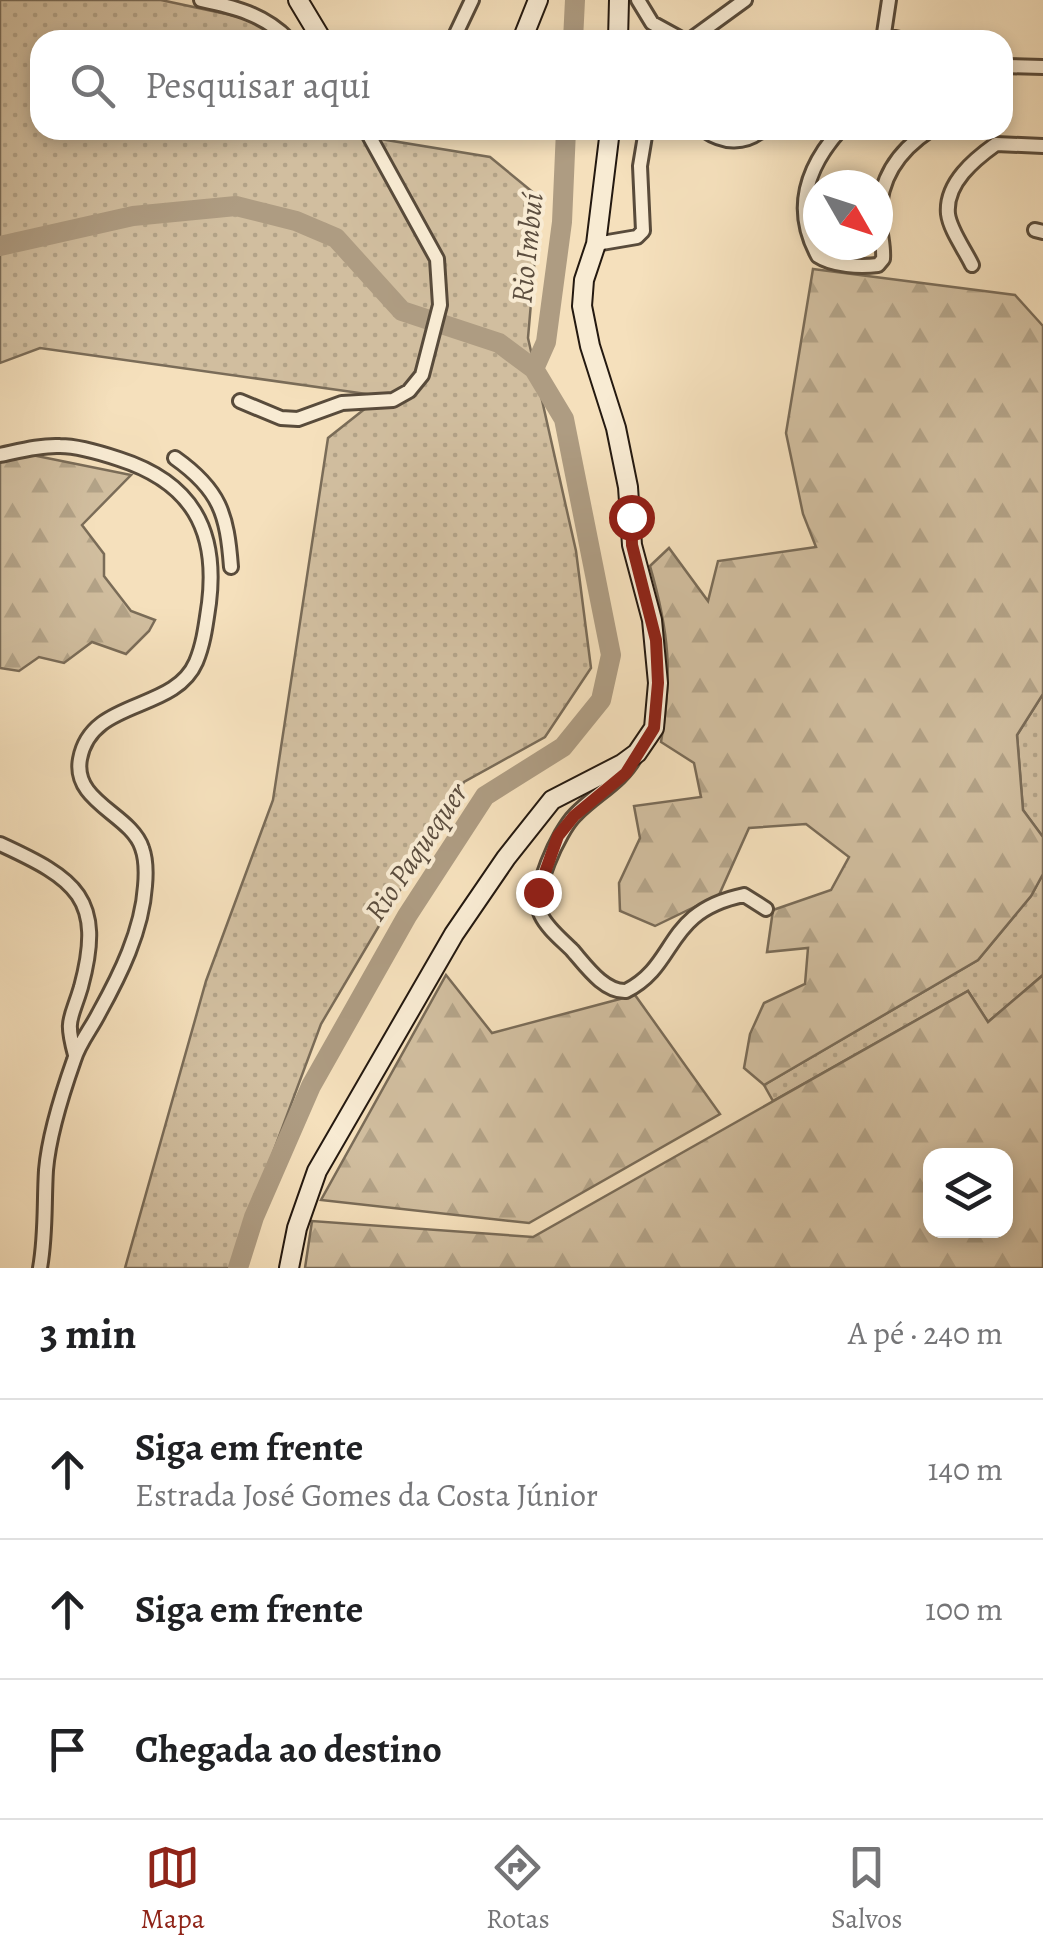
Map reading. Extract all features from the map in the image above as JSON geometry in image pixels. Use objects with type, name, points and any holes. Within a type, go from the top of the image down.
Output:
[{"type":"street","points":[[201,0],[245,10],[274,30]]},
{"type":"street","points":[[298,0],[316,30]]},
{"type":"street","points":[[458,30],[472,0]]},
{"type":"street","points":[[526,30],[538,0]]},
{"type":"street","points":[[618,0],[618,30]]},
{"type":"street","points":[[638,0],[652,24],[665,30]]},
{"type":"street","points":[[702,30],[745,0]]},
{"type":"street","points":[[886,30],[889,0]]},
{"type":"street","points":[[1013,66],[1043,68]]},
{"type":"street","points":[[240,401],[281,418],[298,420],[342,403],[393,400],[409,391],[422,375],[440,305],[437,259],[372,140]]},
{"type":"street","points":[[609,140],[596,244],[582,290],[584,324],[616,428],[628,487],[632,545],[656,640],[658,710],[654,728],[622,778],[574,816],[558,836],[538,892],[541,915],[594,974],[620,992],[637,986],[647,976],[698,911],[744,894],[766,909]]},
{"type":"street","points":[[596,244],[641,234],[640,166],[644,140]]},
{"type":"street","points":[[833,140],[811,170],[806,186],[805,212],[814,250],[828,262],[870,266],[878,265],[884,252],[879,196],[896,158],[918,140]]},
{"type":"street","points":[[972,265],[948,213],[964,170],[996,144],[1043,146]]},
{"type":"street","points":[[0,455],[59,446],[139,466],[168,482],[195,512],[205,529],[213,570],[204,638],[190,675],[170,691],[108,717],[85,744],[78,762],[82,783],[142,847],[146,884],[134,939],[114,988],[75,1056],[48,1154],[40,1268]]},
{"type":"street","points":[[176,458],[216,495],[225,517],[232,567]]},
{"type":"street","points":[[210,548],[229,539]]},
{"type":"street","points":[[289,1268],[297,1228],[317,1171],[454,934],[552,800],[637,753]]},
{"type":"street","points":[[0,844],[66,879],[84,905],[91,930],[87,964],[68,1021],[75,1056]]},
{"type":"green space","points":[[0,0],[161,0],[259,21],[266,30],[30,30],[30,140],[387,140],[490,157],[540,198],[528,338],[576,551],[591,668],[545,737],[464,782],[321,1024],[230,1268],[125,1268],[206,981],[273,800],[328,438],[381,396],[40,348],[0,363]]},
{"type":"green space","points":[[813,269],[1015,295],[1043,326],[1043,694],[1017,735],[1023,810],[1043,837],[1043,874],[1031,896],[978,960],[764,1085],[744,1068],[750,1034],[764,1003],[805,984],[808,948],[767,952],[773,910],[831,890],[849,857],[806,824],[749,828],[719,895],[655,926],[620,911],[619,883],[640,838],[634,806],[701,797],[694,763],[661,742],[667,653],[650,566],[669,548],[708,601],[718,561],[816,547],[803,514],[786,433]]},
{"type":"green space","points":[[27,454],[131,475],[82,525],[104,554],[104,576],[131,611],[155,620],[126,654],[92,642],[64,663],[39,657],[19,671],[0,668],[0,462]]},
{"type":"green space","points":[[1043,694],[1043,837],[1023,810],[1017,735]]},
{"type":"green space","points":[[1043,874],[1043,975],[988,1022],[968,991],[773,1101],[764,1085],[978,960],[1031,896]]},
{"type":"green space","points":[[446,975],[492,1033],[635,995],[720,1114],[529,1223],[321,1200]]},
{"type":"green space","points":[[1043,975],[1043,1268],[305,1268],[312,1221],[533,1237],[968,991],[988,1022]]},
{"type":"waterway","name":"Rio Imbuí","points":[[574,30],[575,0]]},
{"type":"waterway","name":"Rio Imbuí","points":[[534,369],[546,342],[562,222],[566,140]]},
{"type":"waterway","name":"Rio Paquequer","points":[[0,246],[133,216],[236,206],[296,221],[336,238],[402,311],[499,343],[534,369],[564,419],[611,655],[601,700],[563,747],[485,796],[407,916],[311,1086],[254,1217],[238,1268]]},
{"type":"route","points":[[538,892],[558,836],[574,816],[622,778],[654,728],[658,710],[656,640],[635,560],[631,517]]}]
